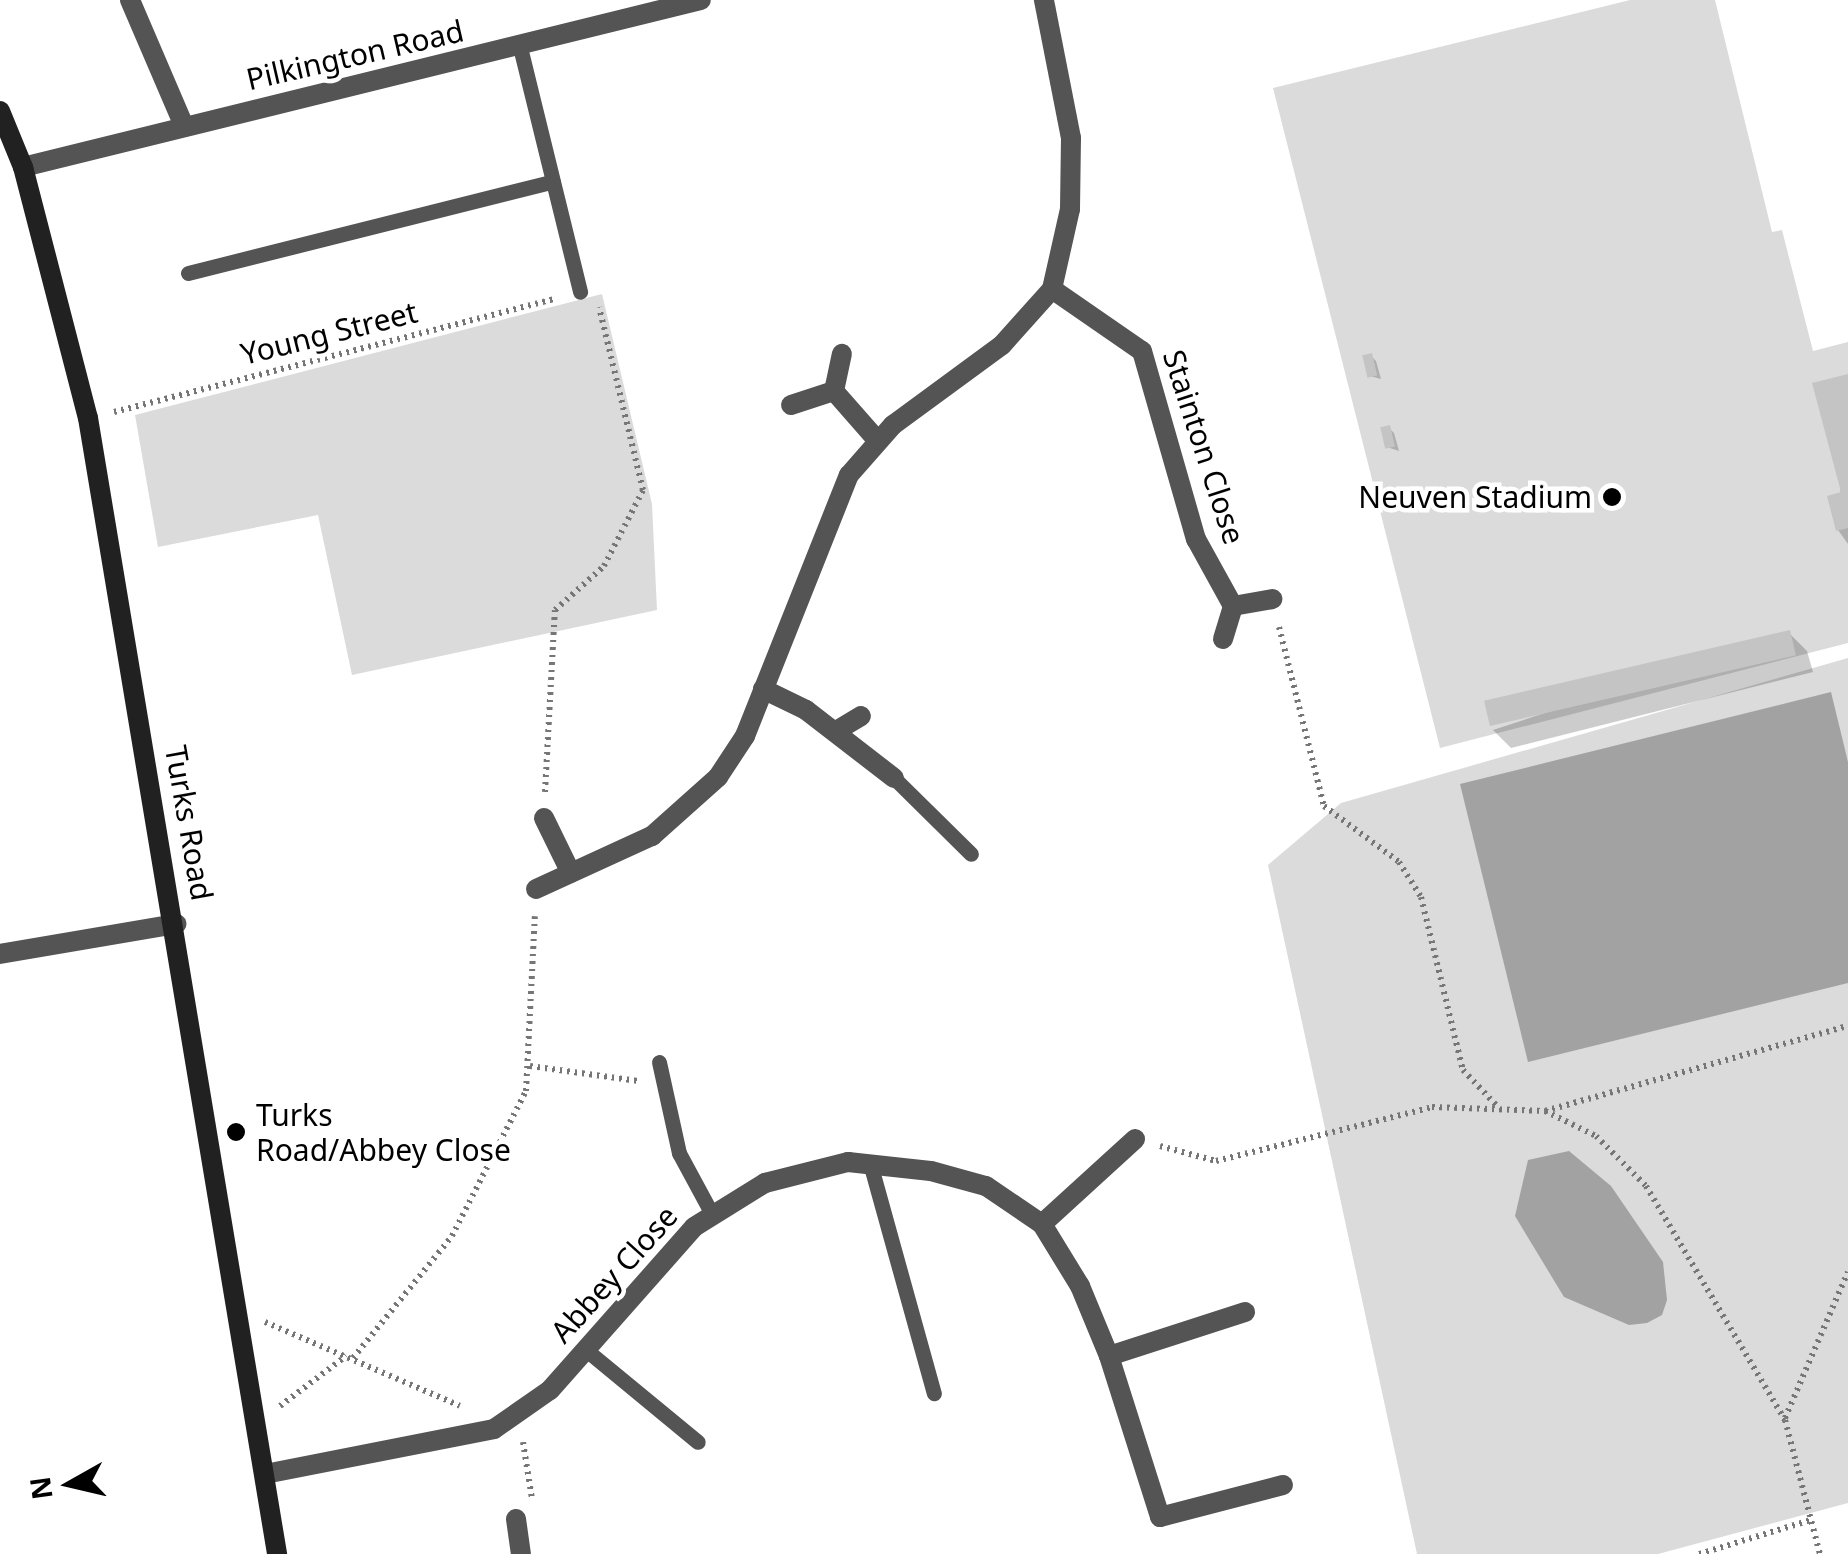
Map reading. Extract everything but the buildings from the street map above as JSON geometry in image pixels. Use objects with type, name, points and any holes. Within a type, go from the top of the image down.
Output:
[{"type":"street","points":[[130,0],[184,126]]},
{"type":"street","name":"Pilkington Road","points":[[23,167],[520,48],[701,0]]},
{"type":"street","points":[[536,890],[652,836],[690,808],[745,736],[836,501],[878,441],[1002,346],[1052,289],[1070,209],[1071,138],[1044,0]]},
{"type":"street","name":"Turks Road","points":[[0,111],[23,167],[88,418],[176,924],[278,1554]]},
{"type":"street","name":"Stainton Close","points":[[1052,289],[1142,350],[1196,539],[1233,606]]},
{"type":"street","points":[[834,391],[842,354]]},
{"type":"street","points":[[834,391],[878,441]]},
{"type":"street","points":[[791,405],[834,391]]},
{"type":"street","points":[[1223,639],[1233,606],[1272,598]]},
{"type":"street","points":[[764,688],[836,731],[894,778]]},
{"type":"street","points":[[836,731],[861,716]]},
{"type":"street","points":[[544,818],[572,873]]},
{"type":"street","points":[[0,954],[176,924]]},
{"type":"street","points":[[1042,1224],[1135,1139]]},
{"type":"street","name":"Abbey Close","points":[[265,1474],[494,1429],[519,1416],[586,1349],[663,1258],[712,1214],[804,1168],[870,1163],[986,1186],[1042,1224],[1080,1286],[1109,1356],[1160,1517],[1283,1485]]},
{"type":"street","points":[[1109,1356],[1245,1312]]},
{"type":"street","points":[[516,1519],[522,1554]]},
{"type":"lane","points":[[520,48],[580,292]]},
{"type":"lane","points":[[188,273],[553,181]]},
{"type":"lane","points":[[894,778],[971,854]]},
{"type":"lane","points":[[658,1062],[679,1152],[712,1214]]},
{"type":"lane","points":[[870,1163],[934,1393]]},
{"type":"lane","points":[[586,1349],[698,1442]]},
{"type":"path","points":[[544,818],[554,610],[604,566],[643,490],[595,289],[580,292]]},
{"type":"path","name":"Young Street","points":[[88,418],[580,292]]},
{"type":"path","points":[[1272,598],[1324,806],[1399,862],[1422,897],[1464,1070],[1498,1107]]},
{"type":"path","points":[[257,1423],[350,1357],[452,1236],[512,1124],[530,1066],[536,890]]},
{"type":"path","points":[[1135,1139],[1216,1161],[1432,1107],[1545,1111],[1848,1026]]},
{"type":"path","points":[[530,1066],[664,1085]]},
{"type":"path","points":[[1545,1111],[1596,1136],[1646,1186],[1784,1420],[1820,1554]]},
{"type":"path","points":[[1784,1420],[1848,1272]]},
{"type":"path","points":[[238,1312],[478,1414],[494,1429]]},
{"type":"path","points":[[516,1519],[532,1500],[519,1416]]},
{"type":"path","points":[[1699,1554],[1811,1520]]},
{"type":"shaded area","name":"Neuven Stadium","points":[[1630,0],[1715,0],[1772,232],[1782,230],[1813,351],[1848,342],[1848,643],[1440,748],[1273,88]]},
{"type":"shaded area","points":[[602,294],[652,504],[657,610],[352,675],[318,515],[158,547],[135,415]]},
{"type":"shaded area","points":[[1848,658],[1848,1503],[1658,1554],[1417,1554],[1268,865],[1341,803]]},
{"type":"shaded area","points":[[1831,692],[1848,762],[1848,983],[1528,1062],[1460,784]]},
{"type":"shaded area","points":[[1569,1151],[1611,1186],[1663,1262],[1667,1300],[1662,1315],[1647,1323],[1629,1325],[1564,1297],[1515,1216],[1528,1160]]},
{"type":"place","name":"Neuven Stadium","points":[[1612,497]]},
{"type":"place","name":"Turks Road/Abbey Close","points":[[236,1132]]}]
